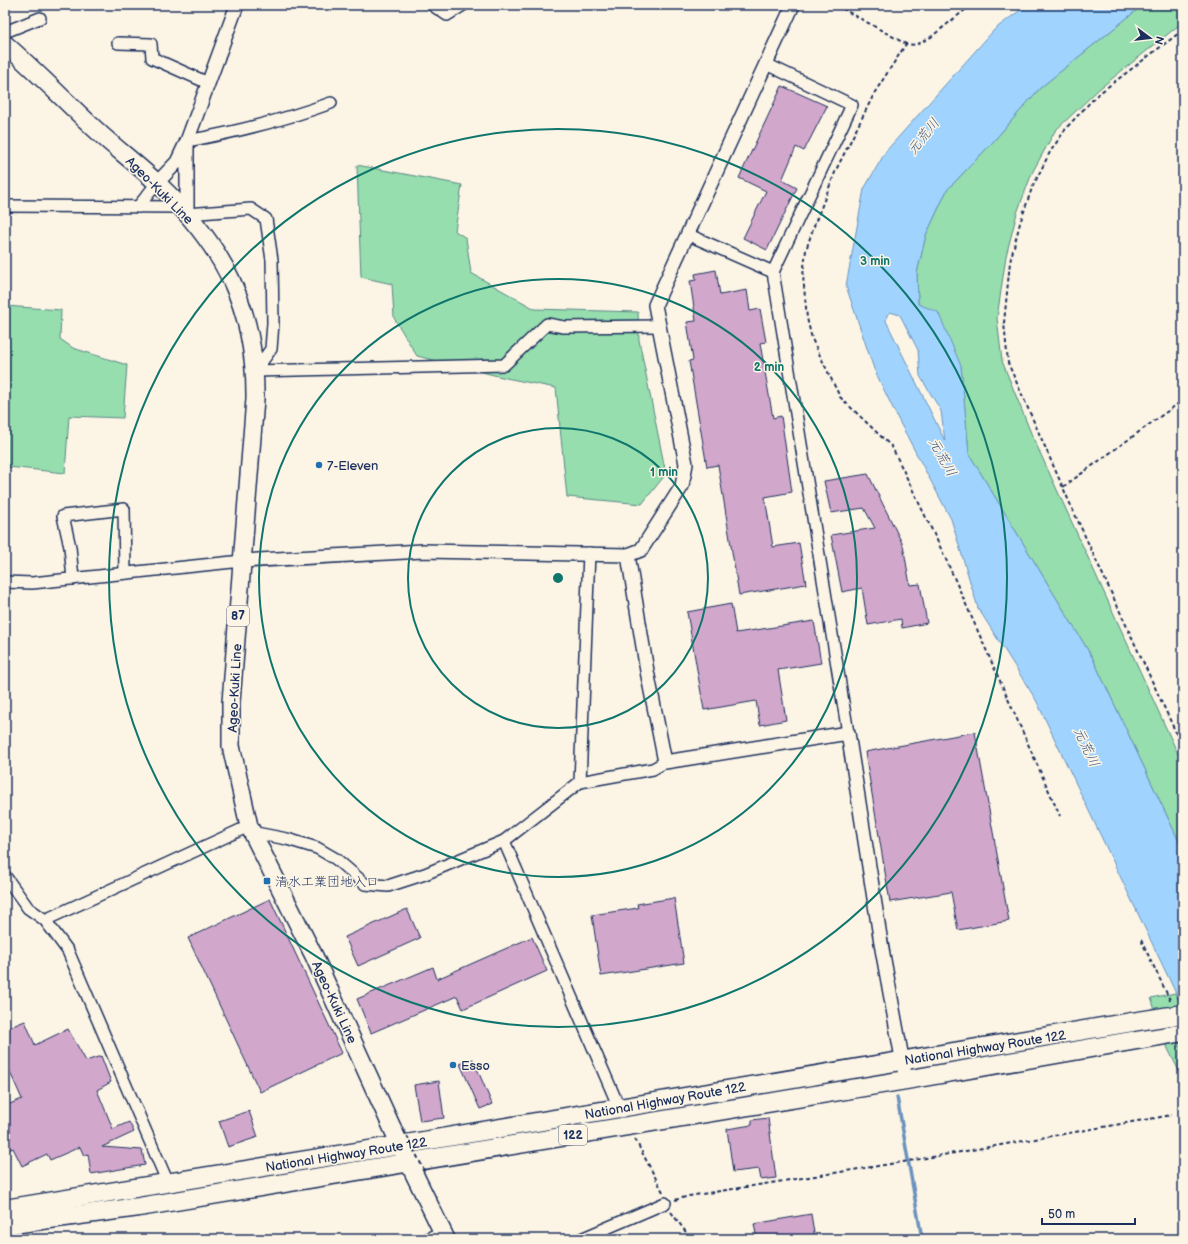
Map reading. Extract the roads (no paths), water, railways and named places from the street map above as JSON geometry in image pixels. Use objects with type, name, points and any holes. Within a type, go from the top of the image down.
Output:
[{"type":"highway","name":"National Highway Route 122","points":[[5,1209],[168,1183],[402,1137],[619,1108],[1132,1022],[1178,1011]]},
{"type":"highway","name":"National Highway Route 122","points":[[5,1226],[139,1207],[906,1080],[1183,1032]]},
{"type":"main road","name":"Ageo-Kuki Line","points":[[5,44],[95,129],[157,183],[184,211],[214,248],[238,294],[247,319],[255,371],[255,399],[231,702],[231,746],[250,829],[402,1137],[408,1162],[444,1235]]},
{"type":"street","points":[[138,207],[157,183],[177,162],[187,141],[237,5]]},
{"type":"street","points":[[432,5],[447,15],[463,5]]},
{"type":"street","points":[[5,582],[32,583],[242,561],[423,551],[589,553],[628,555],[641,550],[682,486],[686,464],[655,305],[689,235],[793,5]]},
{"type":"street","points":[[5,32],[40,18]]},
{"type":"street","points":[[118,43],[151,44],[152,58],[208,83]]},
{"type":"street","points":[[766,64],[852,105],[773,272],[882,950],[906,1080]]},
{"type":"street","points":[[187,141],[230,133],[297,116],[331,103]]},
{"type":"street","points":[[184,211],[187,141]]},
{"type":"street","points":[[5,206],[138,207],[184,211],[251,209],[266,219],[272,260],[273,323],[271,349],[255,371]]},
{"type":"street","points":[[689,235],[773,272]]},
{"type":"street","points":[[255,371],[504,365],[547,324],[564,327],[659,326]]},
{"type":"street","points":[[73,579],[70,547],[63,516],[124,509],[125,573]]},
{"type":"street","points":[[580,782],[589,553]]},
{"type":"street","points":[[628,555],[647,671],[665,762]]},
{"type":"street","points":[[45,920],[250,829],[317,848],[336,859],[365,884],[388,886],[425,874],[504,841],[580,782],[653,770],[665,762],[848,733]]},
{"type":"street","points":[[504,841],[628,1126]]},
{"type":"street","points":[[5,876],[28,908],[45,920],[68,951],[168,1183]]},
{"type":"street","points":[[581,1239],[665,1203]]},
{"type":"street","points":[[427,1239],[444,1235]]},
{"type":"water","name":"元荒川","points":[[1027,5],[1143,5],[1040,88],[991,144],[947,190],[926,235],[917,273],[918,304],[938,312],[961,366],[969,454],[1092,657],[1183,850],[1183,1008],[1036,700],[978,608],[951,519],[899,421],[874,369],[846,286],[864,189],[886,151],[995,29]],"holes":[[[890,312],[900,315],[918,350],[920,376],[941,411],[945,441],[886,321],[887,315]]]},
{"type":"waterway","points":[[897,1097],[922,1239]]},
{"type":"place","name":"7-Eleven","points":[[319,465]]},
{"type":"place","name":"清水工業団地入口","points":[[267,881]]},
{"type":"place","name":"Esso","points":[[453,1065]]}]
